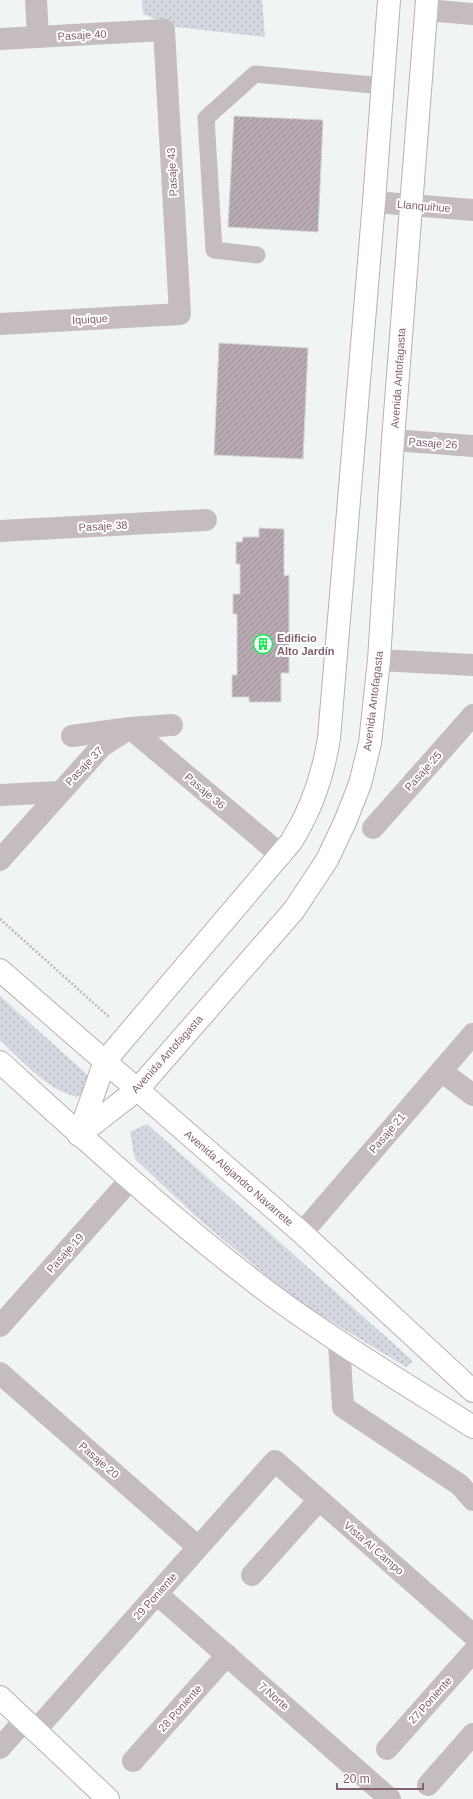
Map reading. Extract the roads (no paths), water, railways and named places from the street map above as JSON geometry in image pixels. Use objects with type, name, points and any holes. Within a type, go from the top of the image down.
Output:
[{"type":"street","points":[[36,0],[38,37]]},
{"type":"street","points":[[79,1135],[104,1061],[281,855],[300,828],[311,806],[319,784],[329,738],[374,202],[389,0]]},
{"type":"street","points":[[426,5],[473,14]]},
{"type":"street","name":"Avenida Antofagasta","points":[[79,1135],[138,1089],[294,910],[327,860],[346,822],[361,777],[370,743],[379,660],[393,440],[426,5]]},
{"type":"street","name":"Pasaje 40","points":[[0,39],[164,30]]},
{"type":"street","name":"Pasaje 43","points":[[164,30],[180,314]]},
{"type":"street","name":"Llanquihue","points":[[374,202],[473,210]]},
{"type":"street","name":"Iquique","points":[[0,324],[180,314]]},
{"type":"street","name":"Pasaje 26","points":[[393,440],[473,446]]},
{"type":"street","name":"Pasaje 38","points":[[0,531],[206,520]]},
{"type":"street","points":[[379,660],[473,665]]},
{"type":"street","name":"Pasaje 25","points":[[373,828],[473,715]]},
{"type":"street","name":"Pasaje 37","points":[[72,736],[130,728],[172,725]]},
{"type":"street","name":"Pasaje 36","points":[[130,728],[281,855]]},
{"type":"street","name":"Pasaje 37","points":[[0,860],[102,746],[130,728]]},
{"type":"street","name":"Pasaje 37","points":[[0,795],[60,792]]},
{"type":"street","name":"Avenida Alejandro Navarrete","points":[[0,970],[302,1233],[473,1391]]},
{"type":"street","name":"Pasaje 21","points":[[302,1233],[473,1034]]},
{"type":"street","points":[[0,1062],[130,1180],[193,1234],[273,1296],[339,1342],[473,1427]]},
{"type":"street","points":[[441,1071],[473,1095]]},
{"type":"street","name":"Pasaje 19","points":[[0,1326],[130,1180]]},
{"type":"street","points":[[339,1342],[343,1407],[460,1485],[473,1500]]},
{"type":"street","name":"Pasaje 20","points":[[0,1373],[198,1548]]},
{"type":"street","name":"29 Poniente","points":[[0,1748],[29,1726],[157,1594],[275,1461]]},
{"type":"street","name":"Vista Al Campo","points":[[275,1461],[473,1635]]},
{"type":"street","points":[[252,1575],[319,1500]]},
{"type":"street","name":"7 Norte","points":[[157,1594],[385,1797]]},
{"type":"street","name":"27 Poniente","points":[[387,1749],[473,1652]]},
{"type":"street","name":"28 Poniente","points":[[133,1761],[227,1655]]},
{"type":"street","points":[[0,1697],[108,1799]]},
{"type":"street","points":[[428,1785],[473,1734]]},
{"type":"lane","points":[[257,255],[214,250],[206,118],[256,74],[383,86]]},
{"type":"place","name":"Edificio Alto Jardín","points":[[263,644]]}]
